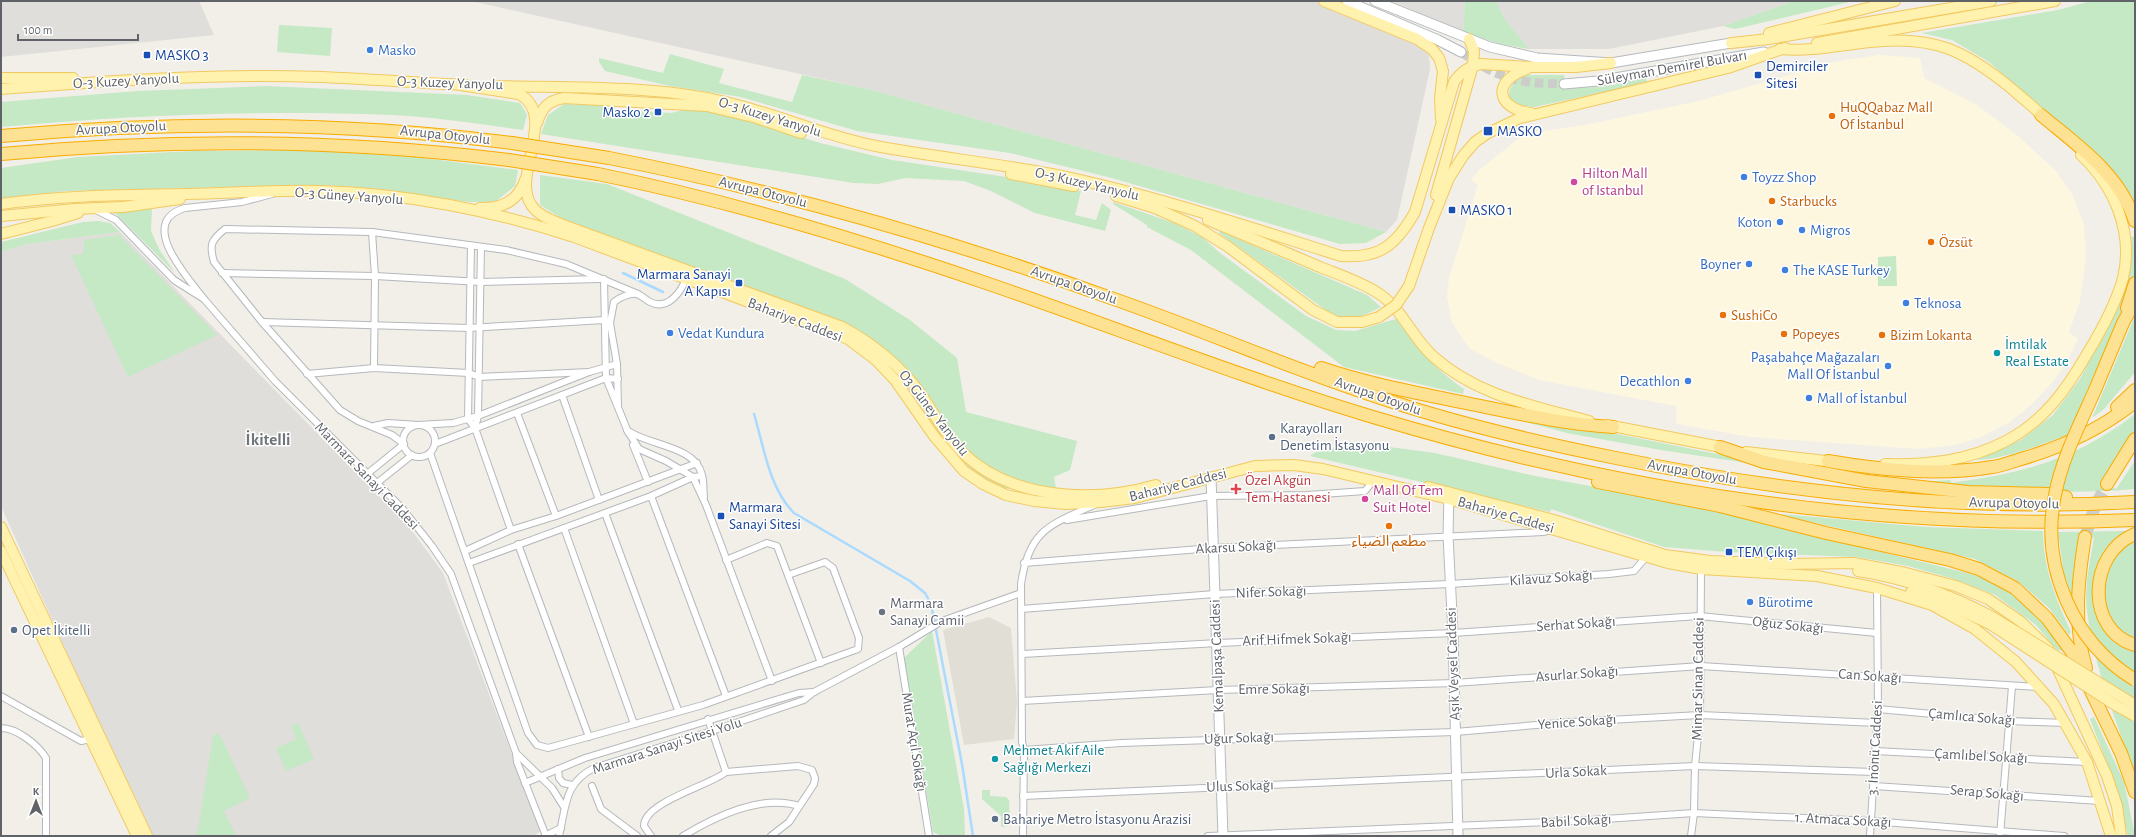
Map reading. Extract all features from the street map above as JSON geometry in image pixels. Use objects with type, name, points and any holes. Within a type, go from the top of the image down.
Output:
[{"type":"highway","points":[[2041,115],[2090,155],[2112,177],[2129,206],[2135,221]]},
{"type":"highway","name":"Avrupa Otoyolu","points":[[1,136],[118,127],[233,124],[361,128],[435,134],[512,143],[609,158],[770,193],[924,235],[1108,296],[1292,366],[1407,406],[1538,441],[1667,468],[1765,484],[1877,497],[2003,503],[2110,504],[2135,502]]},
{"type":"highway","name":"Avrupa Otoyolu","points":[[1,154],[133,144],[277,143],[359,145],[509,160],[598,174],[684,194],[823,230],[988,283],[1306,396],[1455,440],[1564,467],[1720,496],[1846,512],[1962,520],[2063,522],[2135,520]]},
{"type":"highway","points":[[2123,323],[2135,284]]},
{"type":"highway","points":[[2135,300],[2123,323],[2065,461],[2056,488],[2052,520],[2053,555],[2061,588],[2080,626],[2100,652],[2112,664],[2135,680]]},
{"type":"highway","points":[[1232,343],[1401,389],[1580,425],[1613,427]]},
{"type":"highway","points":[[2060,446],[2114,410],[2135,390]]},
{"type":"highway","points":[[1828,461],[1890,470],[1935,471],[1972,469],[2005,464],[2060,446],[2095,429],[2135,402]]},
{"type":"highway","points":[[2107,484],[2135,439]]},
{"type":"highway","points":[[1720,447],[1764,462],[1873,482],[1968,492],[2048,494],[2110,504]]},
{"type":"highway","points":[[1564,467],[1579,477],[1599,482],[1720,506],[1978,569],[2015,588],[2047,618],[2072,652],[2095,696],[2126,765],[2135,792]]},
{"type":"highway","points":[[2135,534],[2122,541],[2107,556],[2102,569],[2099,592],[2101,611],[2110,629],[2123,640],[2135,645]]},
{"type":"highway","points":[[2085,537],[2079,584],[2078,625],[2084,660],[2095,696]]},
{"type":"main road","points":[[1324,1],[1417,39],[1432,49],[1438,58],[1443,71],[1440,98],[1442,125]]},
{"type":"main road","points":[[1347,1],[1438,40],[1461,52]]},
{"type":"main road","name":"Süleyman Demirel Bulvarı","points":[[1375,1],[1470,40],[1517,54],[1611,63],[1731,43]]},
{"type":"main road","points":[[1731,43],[1896,1]]},
{"type":"main road","points":[[1731,43],[1769,39],[1991,1]]},
{"type":"main road","points":[[1429,228],[1449,178],[1463,156],[1475,142],[1509,122],[1740,65],[1780,49],[2055,1]]},
{"type":"main road","points":[[1429,228],[1433,206],[1473,65],[1474,51],[1470,40]]},
{"type":"main road","points":[[1162,201],[1368,287],[1396,308],[1433,356],[1462,377],[1486,390],[1524,405],[1613,427],[1720,447],[1775,456],[1828,461],[1913,464],[1967,457],[2006,441],[2022,431],[2054,405],[2073,379],[2096,339],[2118,291],[2125,265],[2124,238],[2120,214],[2110,189],[2086,160],[2058,134],[2041,115],[1978,63],[1963,54],[1934,43],[1891,40],[1808,50],[1780,49]]},
{"type":"main road","name":"Süleyman Demirel Bulvarı","points":[[1564,84],[1606,80],[1780,49]]},
{"type":"main road","points":[[1473,65],[1488,64],[1531,67],[1576,67],[1611,63]]},
{"type":"main road","name":"O-3 Kuzey Yanyolu","points":[[1,89],[125,80],[222,76],[321,77],[460,85],[628,90],[693,96],[759,111],[844,139],[1054,175],[1162,201],[1341,256],[1361,258],[1389,246],[1407,226],[1417,206],[1454,82],[1459,75],[1473,65]]},
{"type":"main road","points":[[1531,67],[1511,76],[1502,90],[1503,97],[1512,109],[1540,114]]},
{"type":"main road","points":[[1,78],[70,77],[125,80]]},
{"type":"main road","points":[[460,85],[519,94],[527,98],[533,106],[535,114],[534,129],[527,176],[527,195],[531,205],[541,214],[563,225],[688,275]]},
{"type":"main road","name":"O-3 Kuzey Yanyolu","points":[[534,129],[544,106],[555,100],[564,98],[689,104],[724,109],[843,146],[973,167],[1104,192],[1155,208],[1195,226],[1232,250],[1313,310],[1336,322],[1362,322],[1379,317],[1396,305],[1410,286],[1429,228]]},
{"type":"main road","points":[[456,206],[491,208],[509,203],[518,197],[527,176]]},
{"type":"main road","name":"O-3 Güney Yanyolu","points":[[1,204],[30,200],[90,196],[322,191],[380,196],[456,206],[534,224],[688,275]]},
{"type":"main road","points":[[1,216],[91,208],[123,207],[175,200],[199,194]]},
{"type":"main road","points":[[1,234],[52,221],[91,208]]},
{"type":"main road","name":"O3 Güney Yanyolu","points":[[688,275],[842,327],[867,341],[896,365],[918,390],[948,435],[962,452],[982,470],[1023,488],[1068,494],[1112,493],[1146,488],[1251,461],[1282,459],[1314,463],[1449,495]]},
{"type":"main road","name":"Bahariye Caddesi","points":[[688,275],[848,340],[876,360],[895,380],[934,436],[964,471],[983,484],[1006,495],[1034,501],[1066,504],[1101,502],[1135,498],[1255,466],[1294,465],[1323,469],[1373,481],[1449,495],[1522,521],[1554,529],[1646,557],[1701,569],[1817,576],[1877,588],[1932,606],[1976,629],[2016,662],[2054,704],[2066,723],[2086,762],[2100,801],[2110,836]]},
{"type":"main road","name":"Kemalpaşa Caddesi","points":[[1211,477],[1218,643],[1218,690],[1223,836]]},
{"type":"main road","points":[[1449,495],[1554,520],[1666,555],[1710,561],[1805,564],[1854,563],[1906,572],[1956,586],[1988,599],[2020,621],[2048,648],[2107,776],[2117,806],[2121,836]]},
{"type":"main road","name":"Aşık Veysel Caddesi","points":[[1449,495],[1448,536],[1453,633],[1458,836]]},
{"type":"main road","points":[[1,527],[147,836]]},
{"type":"main road","points":[[3,556],[137,836]]},
{"type":"main road","points":[[1805,564],[1866,572],[1932,590],[1969,604],[2117,706],[2135,716]]},
{"type":"main road","points":[[1817,576],[1869,581],[1936,598],[1992,621],[2135,705]]},
{"type":"street","name":"Marmara Sanayi Caddesi","points":[[278,192],[242,202],[176,210],[169,216],[165,235],[168,250],[204,299],[274,381],[402,508],[452,574],[516,753],[517,762],[546,836]]},
{"type":"street","name":"Marmara Sanayi Caddesi","points":[[91,208],[116,220],[174,280],[204,299]]},
{"type":"street","points":[[430,454],[418,456],[412,455],[406,449],[404,444],[392,435],[374,426],[358,421],[340,410],[262,322],[222,273],[214,262],[211,250],[214,237],[225,229],[242,228],[372,232],[506,250],[566,264],[638,294],[652,303],[665,304],[673,300],[688,275]]},
{"type":"street","points":[[372,232],[375,276],[373,325],[374,368]]},
{"type":"street","points":[[471,246],[468,419],[476,428],[511,530]]},
{"type":"street","points":[[476,428],[478,416],[481,327],[481,247]]},
{"type":"street","points":[[222,273],[375,276],[482,282],[604,279]]},
{"type":"street","points":[[604,279],[607,322],[606,378],[648,482]]},
{"type":"street","points":[[618,410],[617,364],[607,322],[614,302],[624,295],[638,294]]},
{"type":"street","points":[[262,322],[469,328],[607,322]]},
{"type":"street","points":[[374,426],[388,423],[418,425],[454,423],[478,416],[589,372],[617,364]]},
{"type":"street","points":[[307,374],[374,368],[469,372],[479,377],[589,372]]},
{"type":"street","points":[[435,444],[606,378],[618,379]]},
{"type":"street","points":[[562,395],[599,500]]},
{"type":"street","points":[[517,413],[556,516]]},
{"type":"street","points":[[367,474],[404,444],[405,433],[413,426],[418,425],[428,428],[432,432],[435,444],[430,454],[528,733],[536,746],[548,748],[678,710],[702,705],[858,649],[859,638],[833,568],[825,562],[788,575]]},
{"type":"street","points":[[627,430],[640,438],[680,451],[697,463],[702,476],[706,505]]},
{"type":"street","points":[[627,430],[639,449],[681,469],[693,477],[706,505],[772,681]]},
{"type":"street","points":[[377,483],[412,455]]},
{"type":"street","points":[[464,551],[511,530],[556,516],[697,463]]},
{"type":"street","points":[[469,563],[651,496],[693,477],[702,476]]},
{"type":"street","points":[[1058,521],[1211,496],[1264,497],[1365,491],[1373,481]]},
{"type":"street","points":[[651,496],[726,696]]},
{"type":"street","points":[[1022,836],[1024,750],[1022,742],[1021,593],[1024,563],[1039,535],[1058,521],[1101,502]]},
{"type":"street","points":[[605,513],[678,710]]},
{"type":"street","points":[[564,528],[634,724]]},
{"type":"street","name":"Akarsu Sokağı","points":[[1024,563],[1214,548],[1543,532],[1554,529]]},
{"type":"street","points":[[726,560],[767,542],[777,546],[821,662]]},
{"type":"street","points":[[518,544],[589,737]]},
{"type":"street","name":"Kilavuz Sokağı","points":[[1450,584],[1634,571],[1646,557]]},
{"type":"street","name":"Mimar Sinan Caddesi","points":[[1691,836],[1694,813],[1695,766],[1700,716],[1701,666],[1699,616],[1701,569]]},
{"type":"street","name":"Nifer Sokağı","points":[[1021,609],[1215,594],[1450,584]]},
{"type":"street","name":"3. İnönü Caddesi","points":[[1870,836],[1879,677],[1877,588]]},
{"type":"street","name":"Marmara Sanayi Sitesi Yolu","points":[[572,784],[581,774],[594,768],[804,700],[814,692],[899,647],[942,621],[1021,593]]},
{"type":"street","name":"Serhat Sokağı","points":[[1453,633],[1699,616]]},
{"type":"street","name":"Oğuz Sokağı","points":[[1699,616],[1877,634]]},
{"type":"street","name":"Arif Hifmek Sokağı","points":[[1022,654],[1218,643],[1453,633]]},
{"type":"street","name":"Murat Açıl Sokağı","points":[[899,647],[930,836]]},
{"type":"street","name":"Can Sokağı","points":[[1701,666],[2039,687]]},
{"type":"street","name":"Asurlar Sokağı","points":[[1454,683],[1701,666]]},
{"type":"street","name":"Emre Sokağı","points":[[1022,701],[1218,690],[1454,683]]},
{"type":"street","points":[[2000,834],[2012,686]]},
{"type":"street","name":"Marmara Sanayi Sitesi Yolu","points":[[525,783],[558,769],[708,719],[799,692],[814,692]]},
{"type":"street","points":[[1,696],[70,736],[81,741],[91,739]]},
{"type":"street","name":"Çamlıca Sokağı","points":[[1878,709],[2009,721],[2066,723]]},
{"type":"street","points":[[1700,716],[1877,723]]},
{"type":"street","name":"Yenice Sokağı","points":[[1455,732],[1572,722],[1700,716]]},
{"type":"street","points":[[708,719],[726,772]]},
{"type":"street","points":[[1,728],[7,728],[18,733],[41,751],[46,758],[46,836]]},
{"type":"street","name":"Uğur Sokağı","points":[[1024,750],[1121,743],[1455,732]]},
{"type":"street","name":"Çamlıbel Sokağı","points":[[1875,751],[2086,762]]},
{"type":"street","points":[[516,753],[552,788],[564,807]]},
{"type":"street","points":[[651,836],[644,826],[645,818],[674,797],[726,772],[798,766],[810,768],[814,773],[814,784],[789,822],[771,836]]},
{"type":"street","points":[[1695,766],[1874,772]]},
{"type":"street","name":"Urla Sokak","points":[[1457,778],[1695,766]]},
{"type":"street","points":[[558,769],[559,778],[563,783],[572,784],[564,807],[559,836]]},
{"type":"street","name":"Ulus Sokağı","points":[[1024,796],[1457,778]]},
{"type":"street","points":[[592,786],[601,808],[637,836]]},
{"type":"street","name":"Serap Sokağı","points":[[1874,786],[1934,788],[2004,795],[2100,801]]},
{"type":"street","points":[[683,836],[699,826],[741,810],[770,803],[786,802],[799,806]]},
{"type":"street","name":"1. Atmaca Sokağı","points":[[1694,813],[1871,821],[2000,834],[2064,836]]},
{"type":"street","name":"Babil Sokağı","points":[[1208,836],[1574,821],[1694,813]]},
{"type":"street","points":[[546,836],[561,828]]},
{"type":"shaded area","points":[[1,1],[199,1],[214,35],[1,57]]},
{"type":"shaded area","points":[[471,1],[1319,1],[1424,47],[1429,56],[1430,69],[1397,220],[1386,232],[868,89]]},
{"type":"shaded area","points":[[1392,1],[1465,1],[1463,32]]},
{"type":"shaded area","points":[[1496,1],[1794,1],[1723,26],[1609,49],[1529,49],[1505,19]]},
{"type":"shaded area","name":"Mall of İstanbul","points":[[1879,55],[1920,58],[1924,78],[1977,105],[2018,136],[2056,171],[2072,194],[2084,224],[2086,257],[2080,301],[2069,332],[2078,339],[2065,365],[2052,383],[2032,404],[2010,422],[1981,437],[1955,445],[1919,449],[1751,437],[1677,424],[1676,406],[1539,380],[1497,363],[1469,348],[1452,322],[1447,297],[1449,278],[1478,185],[1471,180],[1479,170],[1518,139],[1530,133],[1585,125],[1699,101],[1833,62]]},
{"type":"shaded area","points":[[120,232],[410,528],[443,573],[541,831],[533,836],[153,836],[69,658],[1,506],[1,252],[27,244]]},
{"type":"shaded area","points":[[989,617],[1011,628],[1017,702],[1014,739],[964,745],[943,630]]},
{"type":"green space","points":[[1465,1],[1496,1],[1505,19],[1529,49],[1500,44],[1463,32]]},
{"type":"green space","points":[[1794,1],[1854,1],[1735,29],[1723,26]]},
{"type":"green space","points":[[2091,1],[2135,1],[2135,206],[2108,167],[1989,62],[1952,40],[1922,33],[2058,10]]},
{"type":"green space","points":[[279,25],[332,28],[330,56],[277,52]]},
{"type":"green space","points":[[670,54],[724,69],[719,83],[792,102],[802,75],[868,89],[1386,232],[1366,243],[1340,244],[1108,177],[1010,153],[857,131],[741,97],[670,86],[605,71],[599,62],[599,58],[663,73]]},
{"type":"green space","points":[[1523,75],[1564,75],[1565,88],[1603,87],[1646,78],[1647,83],[1534,107],[1518,105],[1509,97],[1513,84]]},
{"type":"green space","points":[[266,86],[467,95],[520,103],[527,115],[523,130],[424,117],[294,113],[245,113],[98,119],[1,127],[1,102],[138,91]]},
{"type":"green space","points":[[564,104],[599,105],[616,110],[671,113],[689,109],[724,112],[820,143],[892,160],[1013,178],[1081,191],[1075,215],[1096,220],[1102,203],[1111,210],[1105,231],[1035,213],[991,191],[964,181],[905,178],[878,184],[854,183],[541,134],[548,115]]},
{"type":"green space","points":[[305,150],[407,156],[518,170],[515,186],[495,202],[468,202],[381,189],[325,185],[65,191],[1,199],[1,168],[78,157],[192,151]]},
{"type":"green space","points":[[540,175],[607,184],[845,279],[910,320],[957,358],[966,412],[1077,441],[1070,470],[1054,477],[1057,494],[995,487],[970,470],[937,411],[910,371],[877,343],[566,221],[540,205]]},
{"type":"green space","points":[[1113,202],[1174,223],[1202,237],[1220,253],[1306,316],[1336,330],[1355,331],[1396,319],[1419,348],[1435,365],[1464,389],[1463,394],[1344,367],[1191,250],[1147,227],[1147,225],[1113,204]]},
{"type":"green space","points":[[152,208],[151,231],[159,249],[175,273],[114,212]]},
{"type":"green space","points":[[98,221],[110,223],[120,232],[27,244],[1,252],[1,242],[83,222]]},
{"type":"green space","points":[[1220,231],[1367,295],[1381,307],[1362,316],[1334,316],[1219,233]]},
{"type":"green space","points":[[119,235],[217,335],[128,377],[71,255],[83,254],[84,240]]},
{"type":"green space","points":[[2135,236],[2135,269],[2131,290],[2068,435],[2011,454],[1975,460],[2021,440],[2053,415],[2080,379],[2125,290],[2131,263],[2131,237]]},
{"type":"green space","points":[[1896,256],[1897,286],[1878,286],[1878,257]]},
{"type":"green space","points":[[2135,316],[2135,372],[2104,409],[2092,418]]},
{"type":"green space","points":[[1436,398],[1807,472],[1661,450],[1567,433]]},
{"type":"green space","points":[[2135,414],[2135,430],[2101,483],[2116,489],[2135,461],[2135,489],[2056,492],[1925,482],[1950,480],[1952,483],[2004,474],[2036,466],[2066,455],[2095,441]]},
{"type":"green space","points":[[1347,446],[1389,447],[1435,453],[1535,476],[1673,501],[1967,573],[1994,582],[2026,604],[2043,622],[2066,651],[2057,650],[2036,625],[1995,595],[1951,578],[1908,566],[1857,557],[1728,552],[1664,547],[1551,509],[1550,512],[1310,456],[1316,452]]},
{"type":"green space","points":[[1781,514],[1925,527],[2043,531],[2045,558],[2051,583],[2071,632],[2069,635],[2050,609],[2019,582],[1975,559]]},
{"type":"green space","points":[[2127,531],[2106,549],[2096,572],[2103,627],[2112,639],[2135,649],[2135,774],[2106,694],[2090,632],[2086,592],[2094,538],[2081,535],[2074,567],[2072,595],[2064,575],[2058,532]]},
{"type":"green space","points":[[2135,542],[2135,639],[2124,634],[2115,626],[2106,609],[2104,590],[2108,570],[2117,553]]},
{"type":"green space","points":[[932,631],[964,809],[965,836],[942,836],[933,832],[904,658]]},
{"type":"green space","points":[[2094,717],[2124,782],[2135,836],[2128,836],[2116,786],[2090,719]]},
{"type":"green space","points":[[298,723],[314,759],[286,771],[276,748],[296,739],[291,726]]},
{"type":"green space","points":[[219,733],[250,798],[224,811],[236,836],[194,836],[198,830],[213,736]]},
{"type":"green space","points":[[982,790],[990,790],[990,796],[1006,797],[1009,800],[1010,822],[1008,826],[1001,827],[1001,816],[982,799]]},
{"type":"waterway","points":[[623,273],[663,292]]},
{"type":"waterway","points":[[754,414],[764,453],[773,479],[779,492],[794,513],[910,581],[925,593],[931,604],[962,764],[973,836]]},
{"type":"tunnel","points":[[1461,52],[1487,69],[1510,78],[1533,83],[1564,84]]},
{"type":"tunnel","points":[[2085,537],[2095,506],[2107,484]]},
{"type":"place","name":"Masko","points":[[370,50]]},
{"type":"place","name":"MASKO 3","points":[[147,55]]},
{"type":"place","name":"Demirciler Sitesi","points":[[1758,75]]},
{"type":"place","name":"Masko 2","points":[[658,112]]},
{"type":"place","name":"HuQQabaz Mall Of İstanbul","points":[[1832,116]]},
{"type":"place","name":"MASKO","points":[[1488,131]]},
{"type":"place","name":"Toyzz Shop","points":[[1744,177]]},
{"type":"place","name":"Hilton Mall of Istanbul","points":[[1574,182]]},
{"type":"place","name":"Starbucks","points":[[1772,201]]},
{"type":"place","name":"MASKO 1","points":[[1452,210]]},
{"type":"place","name":"Koton","points":[[1780,222]]},
{"type":"place","name":"Migros","points":[[1802,230]]},
{"type":"place","name":"Özsüt","points":[[1931,242]]},
{"type":"place","name":"Boyner","points":[[1749,264]]},
{"type":"place","name":"The KASE Turkey","points":[[1785,270]]},
{"type":"place","name":"Marmara Sanayi A Kapısı","points":[[739,283]]},
{"type":"place","name":"Teknosa","points":[[1906,303]]},
{"type":"place","name":"SushiCo","points":[[1723,315]]},
{"type":"place","name":"Vedat Kundura","points":[[670,333]]},
{"type":"place","name":"Popeyes","points":[[1784,334]]},
{"type":"place","name":"Bizim Lokanta","points":[[1882,335]]},
{"type":"place","name":"İmtilak Real Estate","points":[[1997,353]]},
{"type":"place","name":"Paşabahçe Mağazaları Mall Of İstanbul","points":[[1888,366]]},
{"type":"place","name":"Decathlon","points":[[1688,381]]},
{"type":"place","name":"Mall of İstanbul","points":[[1809,398]]},
{"type":"place","name":"Karayolları Denetim İstasyonu","points":[[1272,437]]},
{"type":"place","name":"Özel Akgün Tem Hastanesi","points":[[1236,489]]},
{"type":"place","name":"Mall Of Tem Suit Hotel","points":[[1365,499]]},
{"type":"place","name":"Marmara Sanayi Sitesi","points":[[721,516]]},
{"type":"place","name":"مطعم الضياء","points":[[1389,526]]},
{"type":"place","name":"TEM Çıkışı","points":[[1729,552]]},
{"type":"place","name":"Bürotime","points":[[1750,602]]},
{"type":"place","name":"Marmara Sanayi Camii","points":[[882,612]]},
{"type":"place","name":"Opet İkitelli","points":[[14,630]]},
{"type":"place","name":"Mehmet Akif Aile Sağlığı Merkezi","points":[[995,759]]},
{"type":"place","name":"Bahariye Metro İstasyonu Arazisi","points":[[995,819]]},
{"type":"district","name":"İkitelli","points":[[268,439]]}]
